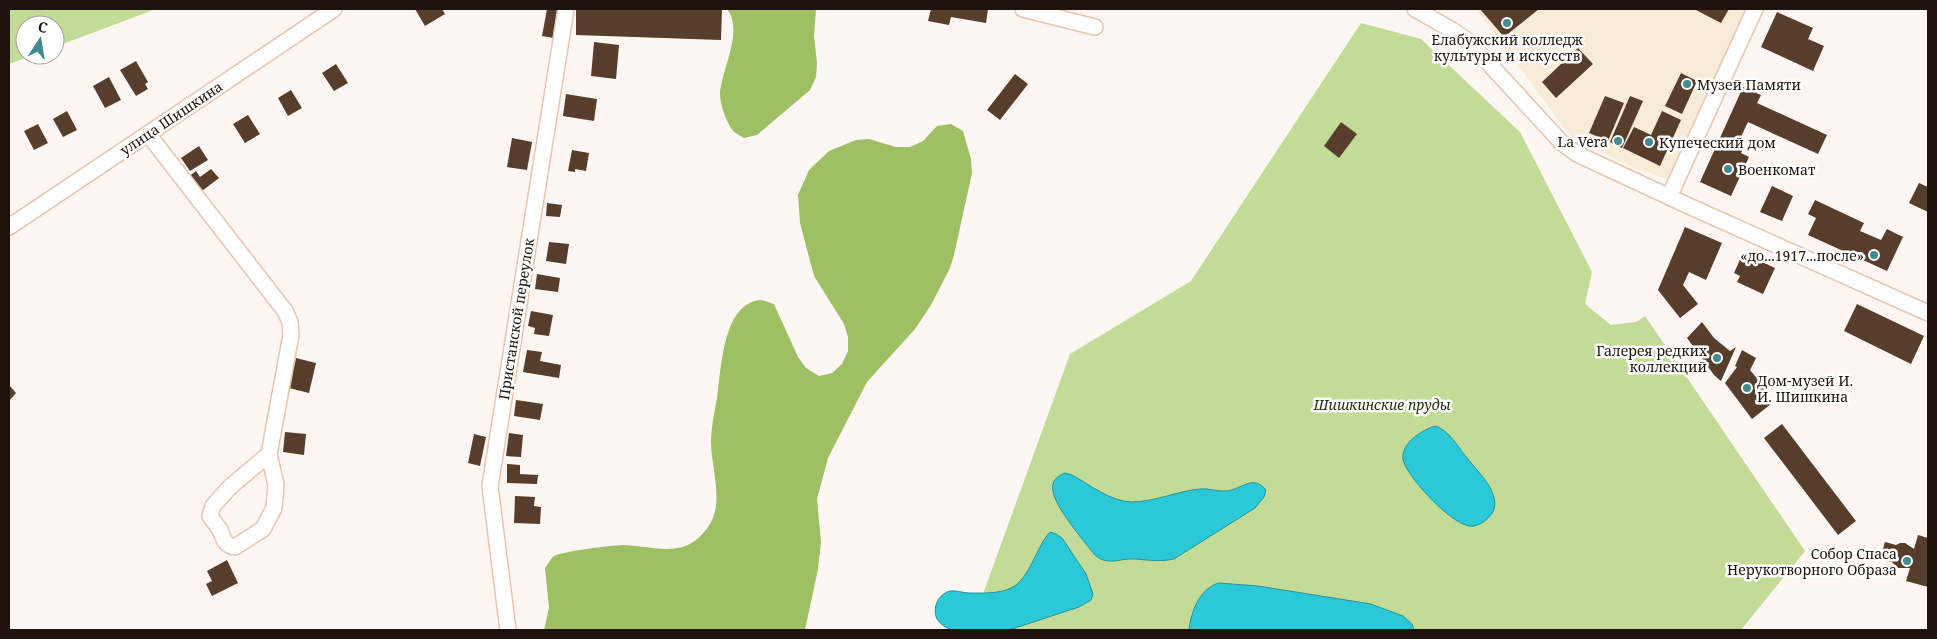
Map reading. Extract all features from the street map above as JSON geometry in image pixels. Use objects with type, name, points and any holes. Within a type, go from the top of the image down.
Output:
[{"type":"street","name":"улица Шишкина","points":[[9,227],[334,9]]},
{"type":"street","name":"Пристанской переулок","points":[[508,630],[490,486],[566,9]]},
{"type":"street","points":[[1023,9],[1095,27]]},
{"type":"street","points":[[1416,9],[1452,30],[1468,42],[1562,143],[1577,154],[1928,313]]},
{"type":"street","points":[[1670,197],[1755,9]]},
{"type":"street","points":[[148,134],[285,311],[290,322],[291,335],[269,454],[276,485],[274,508],[263,529],[235,547],[230,546],[222,540],[220,530],[210,516],[213,506],[230,487],[269,454]]},
{"type":"shaded area","points":[[1476,9],[1746,9],[1668,179],[1632,167],[1570,136]]},
{"type":"green space","points":[[9,9],[156,9],[65,43],[65,15],[15,15],[15,62],[9,64]]},
{"type":"green space","points":[[727,9],[816,9],[814,36],[817,63],[816,77],[810,90],[757,135],[744,138],[730,127],[720,99],[733,38],[732,18]]},
{"type":"green space","name":"Шишкинские пруды","points":[[1361,23],[1421,39],[1520,132],[1592,272],[1585,304],[1611,325],[1636,322],[1645,316],[1805,551],[1741,630],[970,630],[1070,354],[1191,281]]},
{"type":"green space","points":[[951,124],[963,131],[971,159],[972,173],[954,255],[950,268],[931,305],[915,329],[867,382],[828,458],[817,499],[821,542],[818,569],[805,630],[544,630],[549,608],[545,568],[554,556],[578,550],[619,545],[661,549],[682,547],[692,543],[710,524],[716,505],[716,484],[711,442],[713,423],[727,336],[739,312],[748,304],[760,300],[774,304],[798,357],[806,368],[819,376],[832,373],[842,364],[848,351],[848,337],[844,324],[814,276],[800,223],[798,195],[809,170],[829,151],[856,140],[869,139],[896,147],[910,147],[923,141],[937,126]]},
{"type":"water","points":[[1435,426],[1445,431],[1453,439],[1490,487],[1495,504],[1493,512],[1480,524],[1474,526],[1466,525],[1455,520],[1421,488],[1406,466],[1403,459],[1405,448],[1413,438]]},
{"type":"water","points":[[1065,473],[1072,475],[1108,496],[1131,502],[1140,502],[1200,489],[1227,491],[1252,483],[1261,485],[1266,490],[1264,497],[1255,508],[1174,559],[1159,561],[1129,559],[1108,561],[1094,554],[1070,523],[1055,498],[1053,484],[1057,477]]},
{"type":"water","points":[[1050,532],[1062,538],[1086,574],[1093,594],[1091,600],[1079,607],[1012,629],[952,630],[943,626],[938,621],[935,610],[937,602],[942,595],[950,591],[969,593],[996,592],[1006,590],[1018,584]]},
{"type":"water","points":[[1219,583],[1258,586],[1371,604],[1403,616],[1412,624],[1414,630],[1189,630],[1194,608],[1198,601],[1207,590]]},
{"type":"building","points":[[415,9],[442,9],[445,14],[425,26]]},
{"type":"building","points":[[547,9],[559,9],[554,38],[542,36]]},
{"type":"building","points":[[576,9],[722,9],[721,40],[576,35]]},
{"type":"building","points":[[931,9],[988,9],[986,23],[951,17],[949,25],[928,21]]},
{"type":"building","name":"Елабужский колледж культуры и искусств","points":[[1480,9],[1539,9],[1504,37]]},
{"type":"building","points":[[1694,9],[1729,9],[1721,23]]},
{"type":"building","points":[[1777,12],[1813,28],[1808,39],[1824,46],[1813,71],[1761,47]]},
{"type":"building","points":[[594,42],[619,45],[616,79],[591,76]]},
{"type":"building","points":[[1578,48],[1593,64],[1556,98],[1542,82]]},
{"type":"building","points":[[136,61],[148,82],[145,84],[148,89],[136,96],[120,70]]},
{"type":"building","points":[[336,64],[348,83],[334,91],[322,73]]},
{"type":"building","points":[[1681,73],[1697,81],[1682,114],[1665,106]]},
{"type":"building","points":[[1015,74],[1028,84],[1000,120],[987,110]]},
{"type":"building","points":[[109,77],[121,100],[105,108],[93,86]]},
{"type":"building","points":[[1743,87],[1761,95],[1757,103],[1827,135],[1818,154],[1748,122],[1738,143],[1744,146],[1741,153],[1749,157],[1731,196],[1700,182]]},
{"type":"building","points":[[291,90],[302,108],[288,116],[278,98]]},
{"type":"building","points":[[566,94],[597,99],[594,121],[563,116]]},
{"type":"building","points":[[1605,96],[1624,103],[1608,141],[1589,133]]},
{"type":"building","points":[[1630,96],[1643,101],[1622,148],[1610,142]]},
{"type":"building","points":[[67,111],[77,130],[63,137],[53,119]]},
{"type":"building","name":"Купеческий дом","points":[[1662,111],[1681,120],[1660,166],[1623,148],[1634,127],[1651,135]]},
{"type":"building","points":[[248,115],[260,134],[245,143],[233,124]]},
{"type":"building","points":[[1341,122],[1357,134],[1339,158],[1324,146]]},
{"type":"building","points":[[38,124],[48,143],[34,150],[24,131]]},
{"type":"building","points":[[512,138],[532,142],[527,170],[507,167]]},
{"type":"building","points":[[199,146],[208,160],[190,171],[181,158]]},
{"type":"building","points":[[572,150],[589,153],[586,171],[575,169],[575,172],[568,171]]},
{"type":"building","points":[[211,169],[219,178],[198,194],[187,178],[196,171],[200,177]]},
{"type":"building","points":[[1919,183],[1928,187],[1928,212],[1909,203]]},
{"type":"building","points":[[1772,186],[1793,196],[1782,221],[1760,212]]},
{"type":"building","points":[[1815,200],[1864,223],[1860,231],[1881,240],[1887,229],[1903,237],[1887,271],[1808,235],[1816,218],[1808,214]]},
{"type":"building","points":[[547,203],[562,205],[560,217],[546,216]]},
{"type":"building","points":[[1685,227],[1722,243],[1706,280],[1689,272],[1683,285],[1698,304],[1680,318],[1658,290]]},
{"type":"building","points":[[549,242],[569,244],[566,264],[546,261]]},
{"type":"building","points":[[1743,253],[1775,268],[1763,294],[1737,282],[1740,276],[1734,273]]},
{"type":"building","points":[[537,274],[560,278],[558,292],[535,289]]},
{"type":"building","points":[[1857,304],[1924,336],[1911,364],[1844,331]]},
{"type":"building","points":[[531,311],[553,315],[549,336],[534,334],[535,328],[528,326]]},
{"type":"building","name":"Галерея редких коллекций","points":[[1702,322],[1714,338],[1730,351],[1736,347],[1721,381],[1714,375],[1687,338]]},
{"type":"building","points":[[527,350],[542,352],[540,361],[561,365],[559,378],[523,372]]},
{"type":"building","name":"Дом-музей И. И. Шишкина","points":[[1742,350],[1756,358],[1750,370],[1769,393],[1765,396],[1771,404],[1752,419],[1725,383],[1737,367],[1735,366]]},
{"type":"building","points":[[296,358],[316,363],[309,393],[289,388]]},
{"type":"building","points":[[9,385],[16,393],[9,401]]},
{"type":"building","points":[[516,400],[543,404],[540,420],[514,416]]},
{"type":"building","points":[[1782,424],[1856,521],[1838,535],[1764,438]]},
{"type":"building","points":[[285,432],[306,434],[304,455],[283,452]]},
{"type":"building","points":[[509,433],[523,435],[521,457],[506,456]]},
{"type":"building","points":[[474,434],[486,437],[480,466],[468,463]]},
{"type":"building","points":[[507,464],[520,465],[520,474],[538,475],[537,484],[507,483]]},
{"type":"building","points":[[515,496],[535,497],[534,506],[541,507],[540,524],[514,523]]},
{"type":"building","name":"Собор Спаса Нерукотворного Образа","points":[[1918,535],[1928,538],[1928,587],[1906,581],[1910,568],[1898,568],[1892,562],[1880,559],[1885,542],[1896,545],[1905,543],[1914,549]]},
{"type":"building","points":[[227,560],[238,583],[212,596],[206,584],[212,581],[207,571]]},
{"type":"place","name":"Елабужский колледж культуры и искусств","points":[[1507,23]]},
{"type":"place","name":"Музей Памяти","points":[[1687,84]]},
{"type":"place","name":"La Vera","points":[[1618,141]]},
{"type":"place","name":"Купеческий дом","points":[[1649,142]]},
{"type":"place","name":"Военкомат","points":[[1728,169]]},
{"type":"place","name":"«до...1917...после»","points":[[1874,255]]},
{"type":"place","name":"Галерея редких коллекций","points":[[1717,358]]},
{"type":"place","name":"Дом-музей И. И. Шишкина","points":[[1747,388]]},
{"type":"place","name":"Собор Спаса Нерукотворного Образа","points":[[1907,561]]}]
